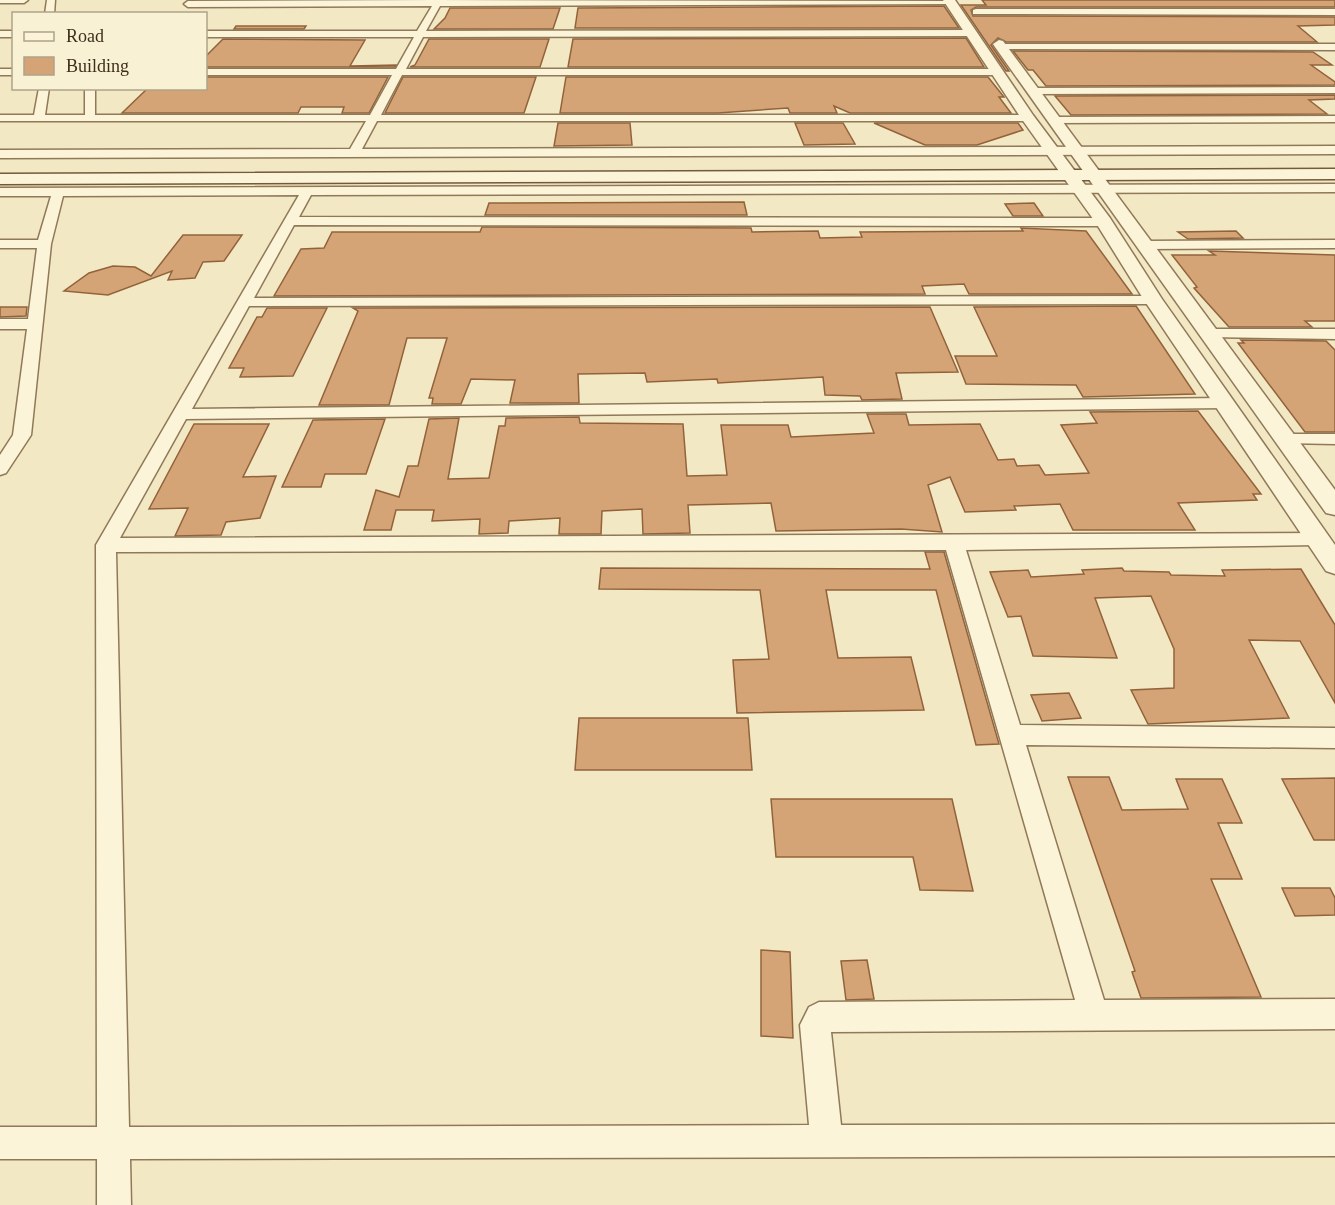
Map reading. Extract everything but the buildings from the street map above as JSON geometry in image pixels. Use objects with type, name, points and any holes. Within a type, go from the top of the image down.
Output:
[{"type":"main road","points":[[1090,169],[1335,161]]},
{"type":"main road","points":[[0,166],[1090,169],[1335,174]]},
{"type":"main road","points":[[0,179],[1066,169]]},
{"type":"street","points":[[0,0],[24,0]]},
{"type":"street","points":[[354,153],[438,1]]},
{"type":"street","points":[[188,4],[438,1],[961,3],[1335,12]]},
{"type":"street","points":[[961,3],[972,33],[997,72],[1104,222],[1153,300],[1335,565]]},
{"type":"street","points":[[961,3],[1001,47],[1288,439],[1335,507]]},
{"type":"street","points":[[207,34],[972,33]]},
{"type":"street","points":[[1001,47],[1335,47]]},
{"type":"street","points":[[207,72],[997,72]]},
{"type":"street","points":[[39,118],[44,90]]},
{"type":"street","points":[[90,90],[90,118]]},
{"type":"street","points":[[1033,91],[1335,90]]},
{"type":"street","points":[[0,118],[1028,118]]},
{"type":"street","points":[[1054,120],[1335,119]]},
{"type":"street","points":[[0,154],[354,153],[1090,169],[1335,150]]},
{"type":"street","points":[[0,192],[306,194],[1066,169]]},
{"type":"street","points":[[1090,169],[1335,188]]},
{"type":"street","points":[[0,469],[22,435],[44,244],[58,192]]},
{"type":"street","points":[[114,1205],[106,545],[306,194]]},
{"type":"street","points":[[291,221],[1104,222]]},
{"type":"street","points":[[0,244],[44,244]]},
{"type":"street","points":[[1145,245],[1335,244]]},
{"type":"street","points":[[244,302],[1153,300]]},
{"type":"street","points":[[0,324],[36,324]]},
{"type":"street","points":[[1211,334],[1335,334]]},
{"type":"street","points":[[181,414],[1225,403]]},
{"type":"street","points":[[0,435],[22,435]]},
{"type":"street","points":[[1288,439],[1335,439]]},
{"type":"street","points":[[106,545],[954,543],[1316,538]]},
{"type":"street","points":[[954,543],[1094,1016]]},
{"type":"street","points":[[1011,735],[1335,738]]},
{"type":"street","points":[[827,1142],[815,1025],[819,1017],[1335,1014]]},
{"type":"street","points":[[0,1143],[1335,1140]]}]
